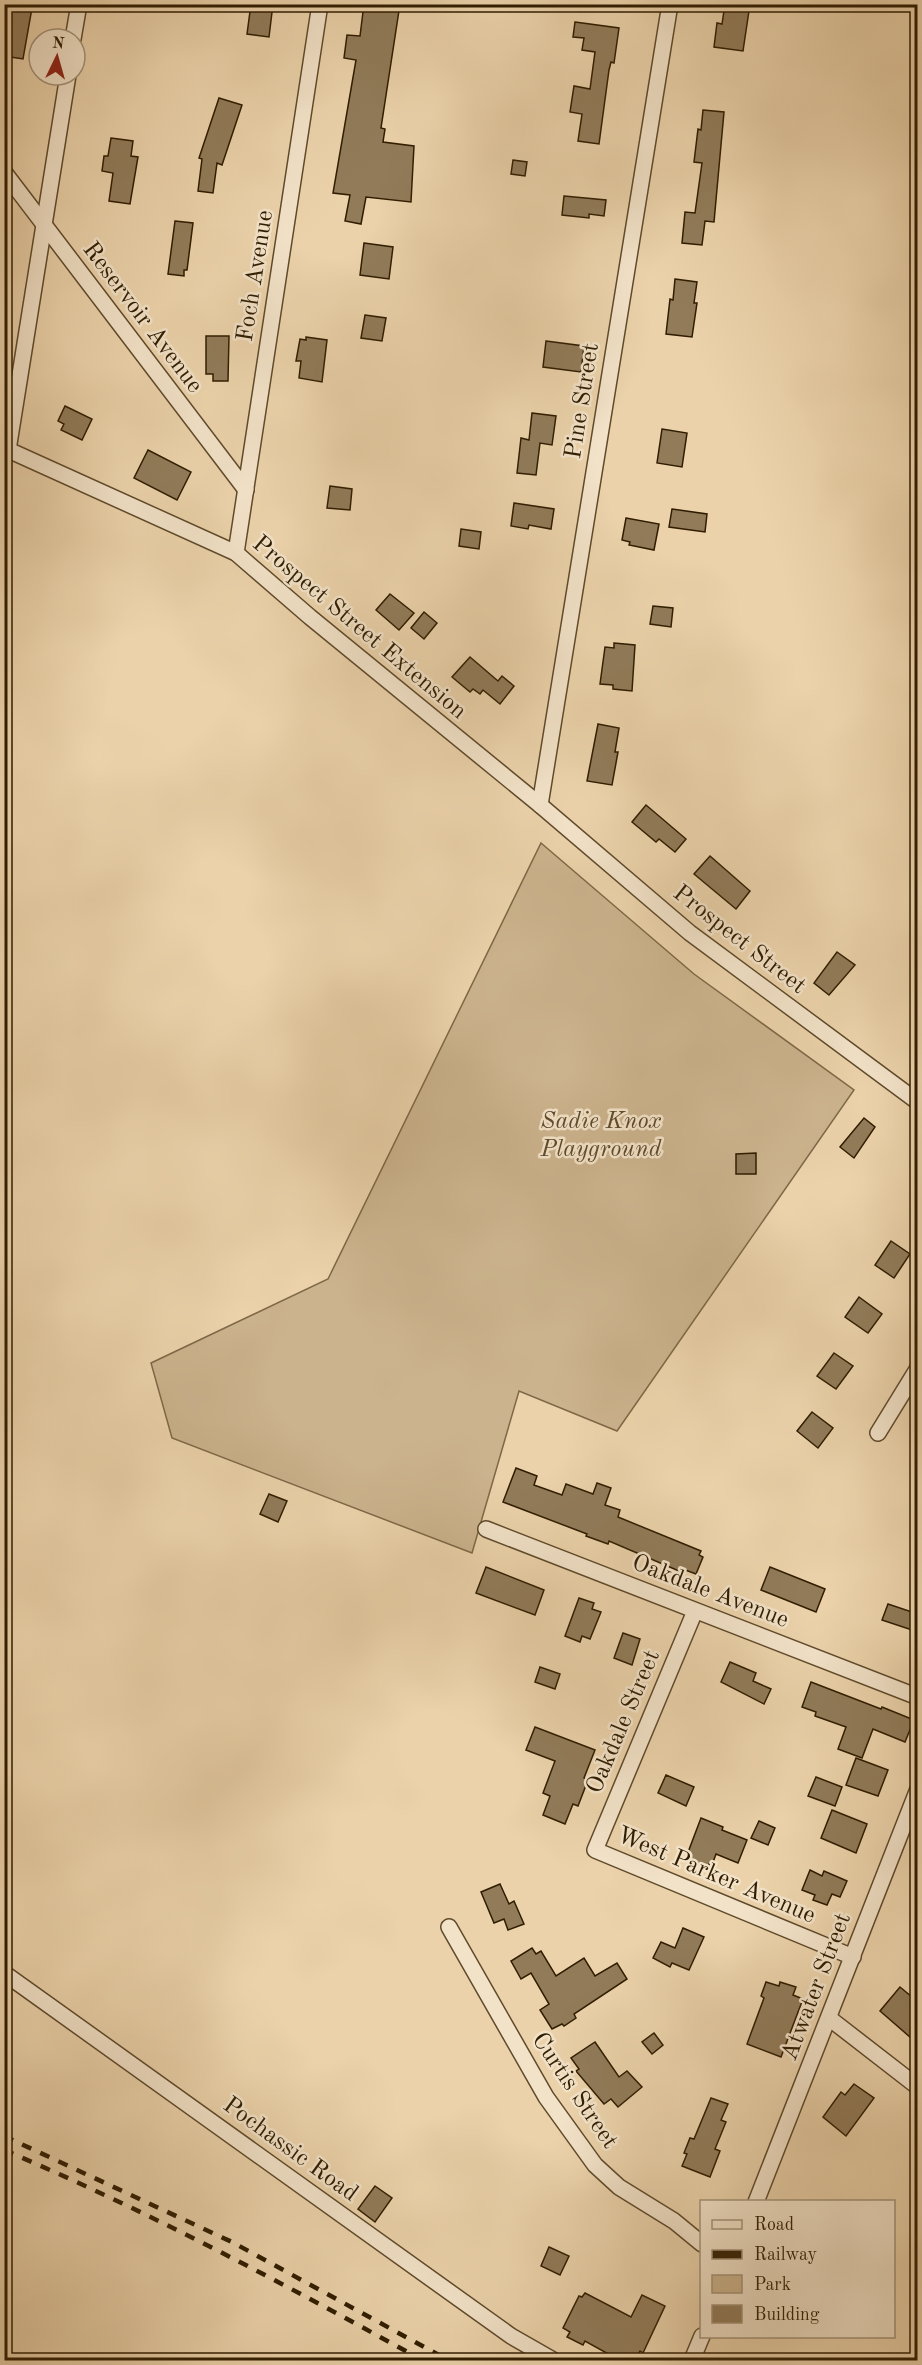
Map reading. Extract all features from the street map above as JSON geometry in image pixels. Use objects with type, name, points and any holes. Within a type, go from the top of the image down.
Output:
[{"type":"street","points":[[76,27],[79,4]]},
{"type":"street","name":"Foch Avenue","points":[[236,554],[320,4]]},
{"type":"street","name":"Pine Street","points":[[540,805],[670,4]]},
{"type":"street","points":[[6,449],[66,87]]},
{"type":"street","name":"Reservoir Avenue","points":[[4,172],[246,490]]},
{"type":"street","name":"Prospect Street Extension","points":[[6,449],[236,554],[540,805]]},
{"type":"street","name":"Prospect Street","points":[[540,805],[690,933],[918,1102]]},
{"type":"street","points":[[878,1433],[918,1368]]},
{"type":"street","name":"Oakdale Avenue","points":[[486,1529],[918,1697]]},
{"type":"street","name":"Oakdale Street","points":[[595,1850],[695,1611]]},
{"type":"street","name":"Atwater Street","points":[[757,2200],[918,1789]]},
{"type":"street","name":"West Parker Avenue","points":[[595,1850],[853,1957]]},
{"type":"street","name":"Curtis Street","points":[[449,1927],[546,2097],[596,2165],[619,2187],[674,2222],[700,2242]]},
{"type":"street","name":"Pochassic Road","points":[[4,1973],[511,2336],[553,2361]]},
{"type":"street","points":[[829,2018],[918,2087]]},
{"type":"street","points":[[692,2361],[702,2338]]},
{"type":"green space","name":"Sadie Knox Playground","points":[[541,843],[694,974],[854,1090],[617,1431],[519,1391],[472,1553],[172,1438],[151,1363],[328,1279]]},
{"type":"building","points":[[9,4],[32,8],[23,59],[4,56],[4,27]]},
{"type":"building","points":[[251,4],[273,4],[269,37],[247,34]]},
{"type":"building","points":[[364,4],[400,4],[381,128],[385,129],[383,142],[414,146],[411,202],[366,197],[361,224],[345,221],[350,195],[333,193],[356,60],[344,58],[347,35],[360,36]]},
{"type":"building","points":[[725,4],[750,4],[743,51],[714,47],[717,23],[722,24]]},
{"type":"building","points":[[575,22],[619,28],[614,63],[611,62],[609,70],[599,144],[578,141],[582,114],[570,112],[574,86],[590,89],[595,52],[582,50],[584,38],[573,37]]},
{"type":"building","points":[[219,98],[242,105],[222,165],[217,163],[213,193],[198,191],[202,159],[199,158]]},
{"type":"building","points":[[703,110],[724,112],[714,222],[705,221],[702,245],[682,243],[685,212],[695,213],[702,163],[694,162]]},
{"type":"building","points":[[111,138],[133,141],[131,156],[138,157],[130,204],[109,201],[113,173],[102,171],[104,156],[108,156]]},
{"type":"building","points":[[513,160],[527,162],[525,176],[511,174]]},
{"type":"building","points":[[564,196],[606,200],[604,216],[589,214],[589,218],[562,215]]},
{"type":"building","points":[[175,221],[193,223],[187,270],[184,270],[184,276],[168,274]]},
{"type":"building","points":[[364,243],[393,247],[389,279],[360,275]]},
{"type":"building","points":[[675,279],[697,282],[694,303],[697,303],[692,337],[666,334]]},
{"type":"building","points":[[365,315],[386,318],[382,341],[361,338]]},
{"type":"building","points":[[206,336],[229,336],[228,381],[213,381],[213,374],[206,374]]},
{"type":"building","points":[[306,337],[327,340],[322,382],[299,378],[301,361],[296,361],[300,339],[306,340]]},
{"type":"building","points":[[546,341],[584,346],[581,372],[543,367]]},
{"type":"building","points":[[65,406],[92,419],[82,440],[61,430],[64,424],[58,421]]},
{"type":"building","points":[[532,413],[556,416],[552,445],[540,443],[536,475],[517,473],[521,438],[529,440]]},
{"type":"building","points":[[662,429],[687,433],[682,467],[657,463]]},
{"type":"building","points":[[148,450],[191,472],[177,500],[134,478]]},
{"type":"building","points":[[330,486],[352,489],[350,510],[327,508]]},
{"type":"building","points":[[514,503],[554,509],[551,529],[529,525],[528,529],[511,526]]},
{"type":"building","points":[[672,509],[707,514],[705,532],[669,527]]},
{"type":"building","points":[[626,518],[659,524],[654,550],[629,545],[630,542],[622,540]]},
{"type":"building","points":[[461,529],[481,532],[479,549],[459,546]]},
{"type":"building","points":[[390,594],[414,613],[399,630],[376,610]]},
{"type":"building","points":[[653,606],[673,608],[671,627],[650,624]]},
{"type":"building","points":[[424,612],[437,623],[424,639],[411,628]]},
{"type":"building","points":[[614,643],[635,645],[632,691],[613,689],[613,685],[600,684],[605,647],[614,648]]},
{"type":"building","points":[[470,657],[498,681],[502,676],[514,686],[500,704],[483,690],[480,694],[473,689],[470,692],[452,677]]},
{"type":"building","points":[[598,724],[619,728],[615,752],[618,752],[612,785],[587,781]]},
{"type":"building","points":[[646,805],[686,839],[675,852],[659,839],[656,842],[632,822]]},
{"type":"building","points":[[710,856],[750,891],[736,909],[694,874]]},
{"type":"building","points":[[837,952],[855,965],[829,995],[814,983]]},
{"type":"building","points":[[864,1118],[875,1127],[854,1158],[840,1147]]},
{"type":"building","points":[[756,1153],[756,1174],[736,1174],[736,1154]]},
{"type":"building","points":[[891,1241],[910,1254],[894,1278],[875,1265]]},
{"type":"building","points":[[859,1297],[882,1314],[868,1333],[845,1317]]},
{"type":"building","points":[[834,1353],[853,1366],[836,1389],[817,1376]]},
{"type":"building","points":[[812,1412],[833,1428],[818,1448],[797,1431]]},
{"type":"building","points":[[516,1468],[537,1476],[534,1485],[562,1495],[566,1484],[593,1494],[597,1483],[611,1488],[605,1505],[620,1510],[618,1517],[701,1551],[699,1555],[703,1557],[696,1574],[680,1568],[679,1571],[609,1541],[608,1544],[586,1536],[587,1534],[503,1502]]},
{"type":"building","points":[[269,1494],[287,1501],[278,1522],[260,1514]]},
{"type":"building","points":[[486,1567],[544,1590],[535,1615],[476,1593]]},
{"type":"building","points":[[770,1567],[825,1589],[816,1612],[761,1590]]},
{"type":"building","points":[[579,1598],[594,1603],[592,1609],[601,1612],[590,1639],[582,1636],[580,1642],[565,1636]]},
{"type":"building","points":[[888,1604],[918,1614],[918,1632],[882,1620]]},
{"type":"building","points":[[623,1633],[640,1639],[632,1665],[614,1658]]},
{"type":"building","points":[[730,1662],[756,1673],[753,1681],[771,1689],[764,1704],[721,1682]]},
{"type":"building","points":[[540,1667],[560,1674],[555,1689],[535,1682]]},
{"type":"building","points":[[811,1682],[914,1720],[905,1742],[873,1729],[862,1758],[838,1749],[846,1727],[815,1716],[816,1712],[802,1707]]},
{"type":"building","points":[[535,1727],[595,1750],[584,1778],[588,1780],[578,1806],[573,1804],[565,1824],[543,1815],[550,1796],[543,1793],[555,1761],[526,1750]]},
{"type":"building","points":[[856,1758],[888,1770],[878,1796],[846,1785]]},
{"type":"building","points":[[666,1775],[694,1787],[686,1806],[658,1793]]},
{"type":"building","points":[[816,1777],[842,1787],[835,1806],[808,1796]]},
{"type":"building","points":[[832,1810],[867,1824],[856,1853],[821,1838]]},
{"type":"building","points":[[701,1818],[747,1840],[738,1863],[716,1854],[712,1865],[709,1864],[708,1868],[689,1861],[691,1857],[687,1855]]},
{"type":"building","points":[[759,1821],[775,1828],[768,1845],[751,1838]]},
{"type":"building","points":[[810,1870],[822,1876],[824,1871],[847,1881],[840,1897],[832,1894],[827,1905],[813,1900],[815,1895],[802,1890]]},
{"type":"building","points":[[500,1884],[509,1904],[514,1901],[524,1924],[508,1930],[504,1919],[494,1923],[481,1892]]},
{"type":"building","points":[[683,1928],[704,1937],[689,1970],[672,1963],[670,1967],[653,1958],[661,1942],[675,1948]]},
{"type":"building","points":[[532,1948],[536,1954],[541,1951],[556,1976],[584,1958],[595,1976],[617,1963],[627,1979],[574,2014],[576,2018],[564,2026],[562,2024],[552,2029],[540,2010],[549,2004],[531,1973],[521,1979],[511,1961]]},
{"type":"building","points":[[766,1982],[779,1986],[780,1982],[796,1987],[793,1995],[803,1999],[781,2057],[747,2044],[764,1998],[761,1996]]},
{"type":"building","points":[[900,1987],[918,2002],[918,2044],[880,2011]]},
{"type":"building","points":[[654,2033],[663,2045],[652,2054],[642,2042]]},
{"type":"building","points":[[595,2042],[619,2077],[627,2071],[642,2087],[618,2107],[611,2099],[604,2104],[576,2071],[579,2069],[571,2058]]},
{"type":"building","points":[[854,2084],[874,2098],[846,2136],[823,2117],[841,2092],[845,2095]]},
{"type":"building","points":[[711,2098],[728,2104],[721,2120],[726,2122],[715,2149],[720,2151],[710,2177],[682,2166],[690,2138],[694,2139]]},
{"type":"building","points":[[375,2186],[392,2198],[375,2222],[358,2209]]},
{"type":"building","points":[[549,2247],[569,2256],[560,2275],[541,2266]]},
{"type":"building","points":[[585,2293],[631,2317],[642,2295],[665,2306],[643,2353],[640,2351],[635,2361],[621,2361],[585,2341],[583,2345],[567,2337],[570,2332],[563,2328],[579,2296],[582,2297]]},
{"type":"railway","points":[[4,2136],[232,2242],[448,2360]]},
{"type":"railway","points":[[4,2150],[164,2223],[422,2360]]}]
